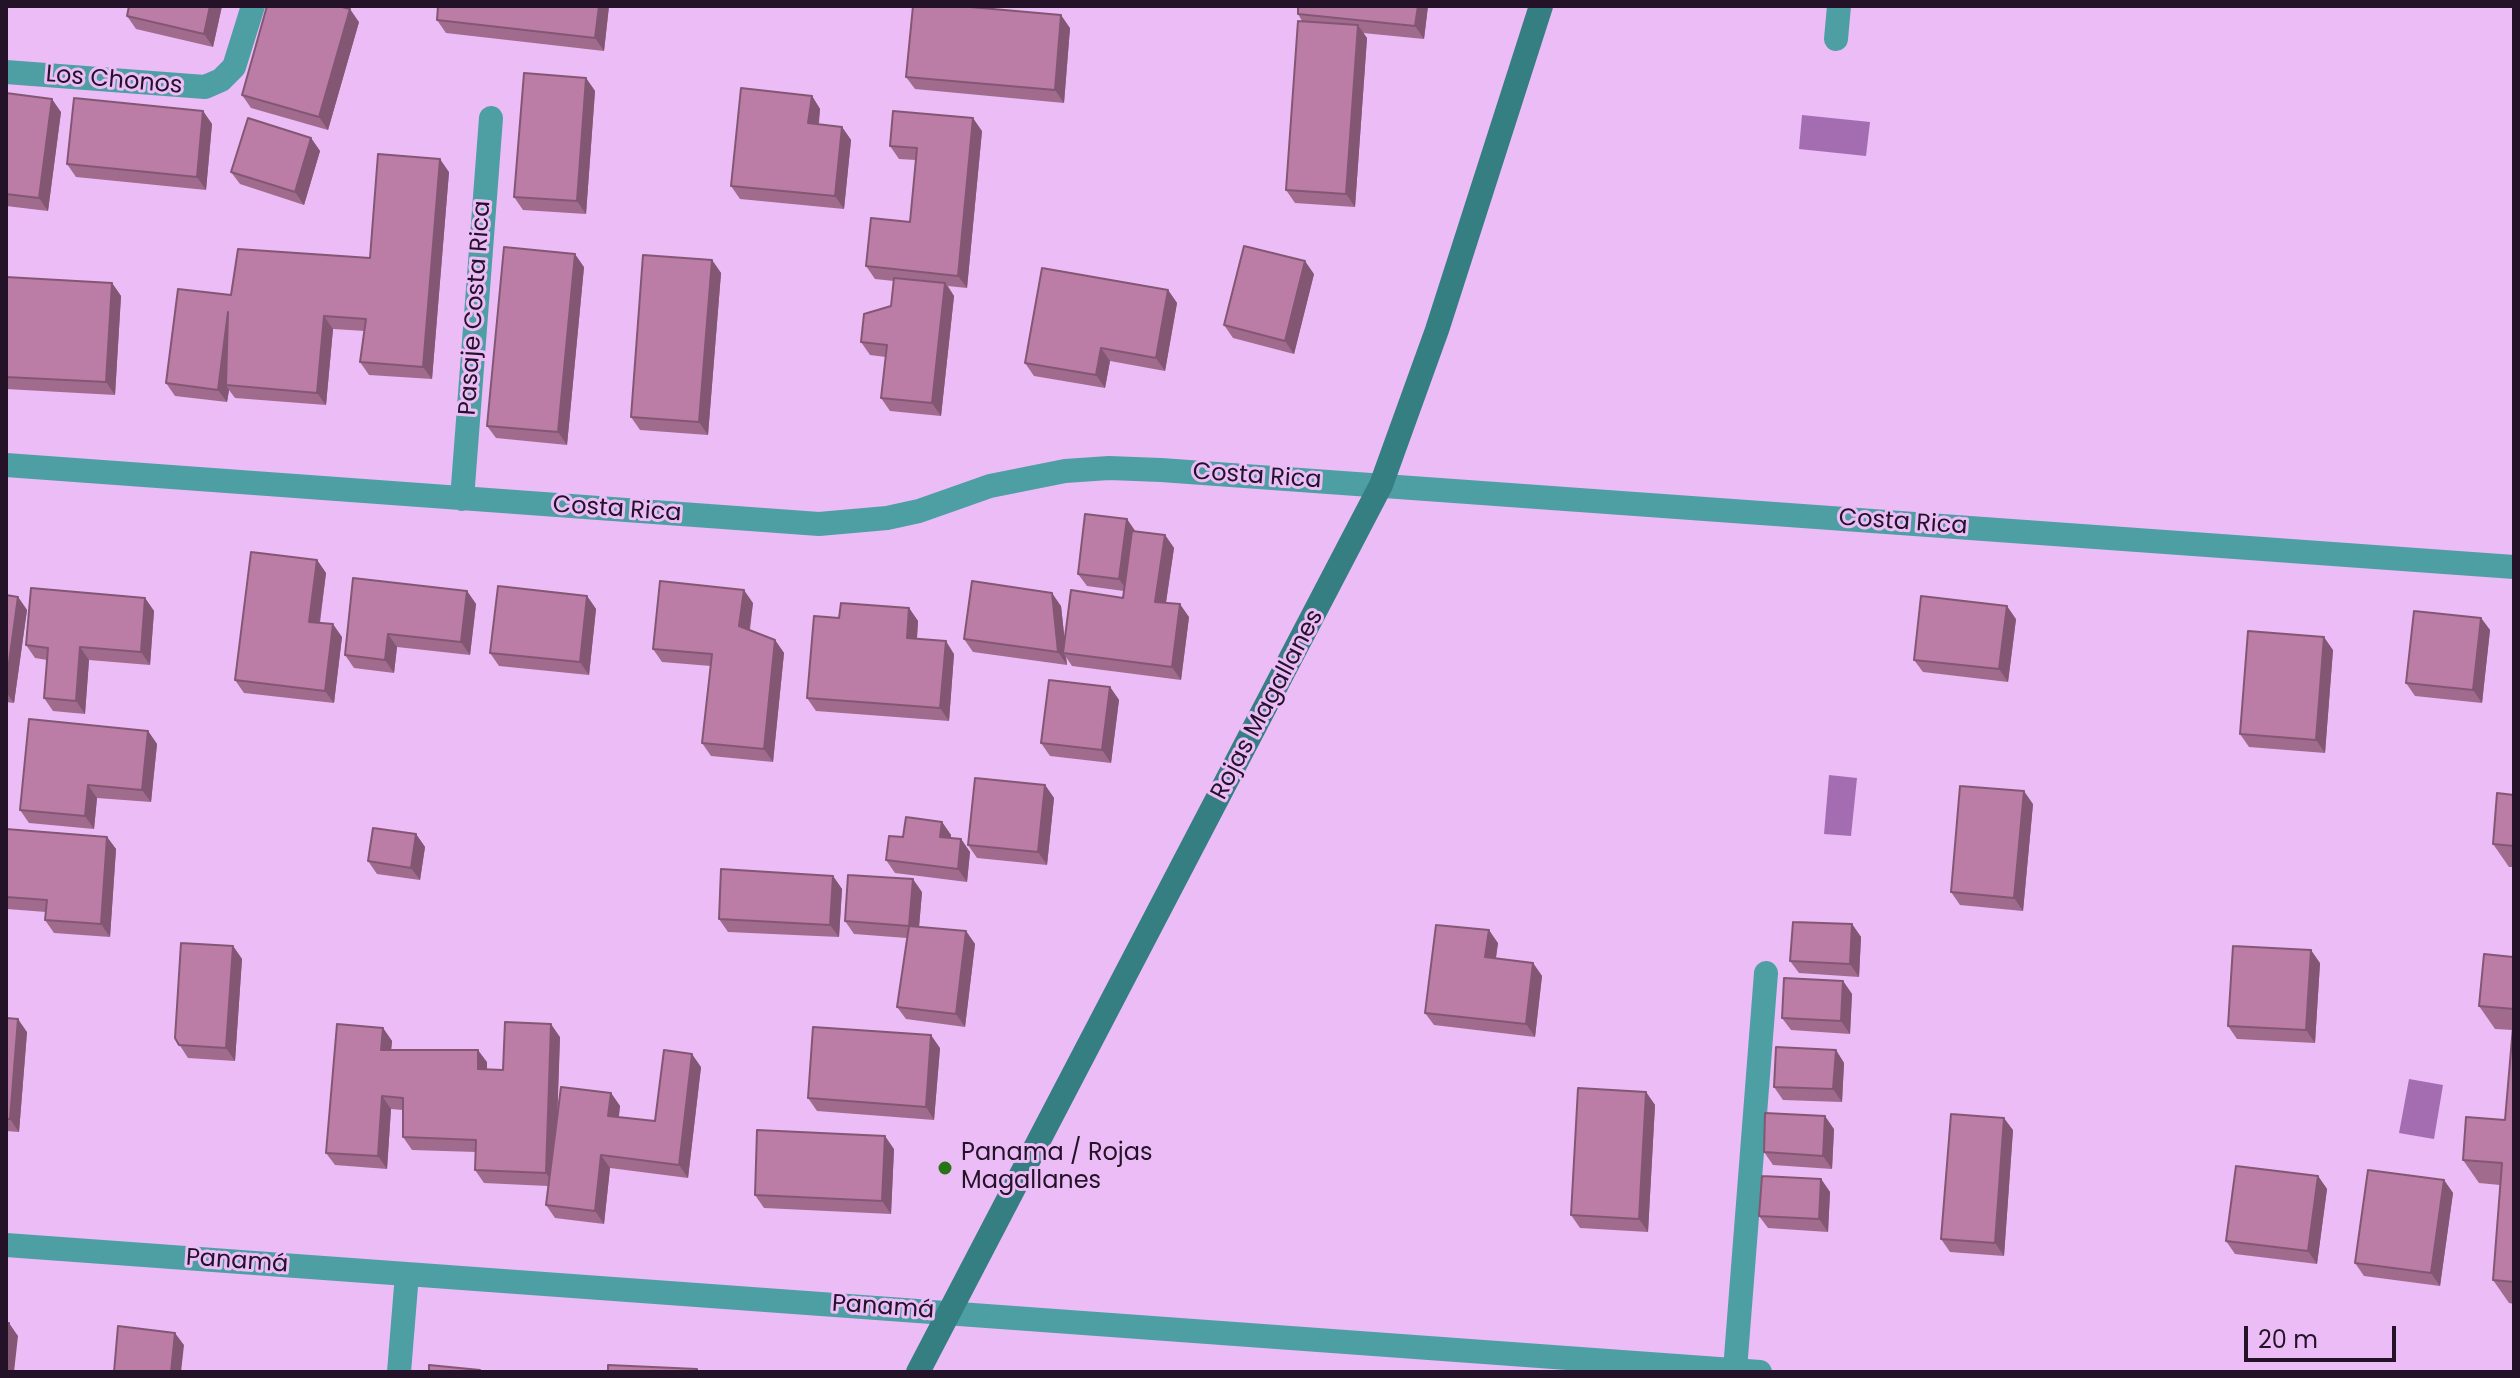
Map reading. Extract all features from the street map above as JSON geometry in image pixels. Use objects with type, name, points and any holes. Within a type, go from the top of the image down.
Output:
[{"type":"main road","name":"Rojas Magallanes","points":[[918,1372],[1381,485],[1437,330],[1541,6]]},
{"type":"street","name":"Los Chonos","points":[[6,72],[205,87],[221,80],[234,67],[253,6]]},
{"type":"street","points":[[1836,39],[1839,6]]},
{"type":"street","name":"Pasaje Costa Rica","points":[[462,499],[491,118]]},
{"type":"street","name":"Costa Rica","points":[[6,465],[819,524],[887,518],[919,511],[990,486],[1065,471],[1148,470],[2514,567]]},
{"type":"street","points":[[1735,1370],[1766,973]]},
{"type":"street","name":"Panamá","points":[[6,1245],[1760,1372]]},
{"type":"street","points":[[399,1372],[407,1274]]},
{"type":"shaded area","points":[[1802,115],[1870,122],[1866,156],[1799,149]]},
{"type":"shaded area","points":[[1829,775],[1857,778],[1851,836],[1824,834]]},
{"type":"shaded area","points":[[2409,1079],[2443,1085],[2434,1139],[2399,1133]]},
{"type":"building","points":[[129,6],[210,6],[204,34],[127,16]]},
{"type":"building","points":[[267,6],[338,6],[350,9],[319,117],[242,95]]},
{"type":"building","points":[[438,6],[599,6],[595,38],[437,20]]},
{"type":"building","points":[[913,6],[959,6],[1061,15],[1055,90],[906,77]]},
{"type":"building","points":[[1298,6],[1418,6],[1415,26],[1298,14]]},
{"type":"building","points":[[1298,21],[1358,25],[1346,194],[1286,190]]},
{"type":"building","points":[[524,73],[586,78],[577,201],[514,197]]},
{"type":"building","points":[[741,88],[812,96],[808,123],[842,127],[835,196],[731,186]]},
{"type":"building","points":[[6,93],[52,99],[39,198],[6,194]]},
{"type":"building","points":[[74,98],[203,111],[197,177],[67,164]]},
{"type":"building","points":[[893,111],[973,118],[958,276],[866,266],[871,218],[910,222],[917,148],[890,146]]},
{"type":"building","points":[[248,118],[311,138],[295,192],[231,172]]},
{"type":"building","points":[[378,154],[440,159],[423,367],[360,362],[366,319],[324,316],[317,393],[226,385],[228,312],[218,390],[166,383],[178,289],[231,295],[238,249],[370,258]]},
{"type":"building","points":[[1244,246],[1305,261],[1285,341],[1224,325]]},
{"type":"building","points":[[504,247],[575,254],[558,432],[487,426]]},
{"type":"building","points":[[643,255],[712,260],[699,422],[631,417]]},
{"type":"building","points":[[1042,268],[1168,290],[1156,358],[1101,348],[1096,375],[1025,363]]},
{"type":"building","points":[[6,277],[112,283],[106,382],[6,377]]},
{"type":"building","points":[[894,278],[945,283],[932,403],[881,398],[887,345],[861,342],[864,314],[891,306]]},
{"type":"building","points":[[1085,514],[1127,519],[1119,579],[1078,574]]},
{"type":"building","points":[[1132,531],[1165,535],[1155,602],[1180,604],[1172,667],[1063,653],[1071,590],[1123,598]]},
{"type":"building","points":[[251,552],[317,560],[309,622],[333,624],[325,691],[235,680]]},
{"type":"building","points":[[353,578],[467,591],[461,642],[388,634],[385,660],[345,655]]},
{"type":"building","points":[[660,581],[744,590],[739,626],[775,640],[764,749],[702,743],[712,654],[653,649]]},
{"type":"building","points":[[972,581],[1052,593],[1058,652],[964,639]]},
{"type":"building","points":[[498,586],[587,596],[580,662],[490,653]]},
{"type":"building","points":[[31,588],[145,598],[141,652],[80,647],[76,701],[44,698],[48,648],[26,645]]},
{"type":"building","points":[[6,595],[18,597],[6,684]]},
{"type":"building","points":[[1921,596],[2007,606],[1999,669],[1914,660]]},
{"type":"building","points":[[841,603],[909,608],[907,638],[946,641],[940,708],[807,698],[814,616],[839,618]]},
{"type":"building","points":[[2414,611],[2481,618],[2473,690],[2406,683]]},
{"type":"building","points":[[2248,631],[2324,637],[2316,740],[2240,734]]},
{"type":"building","points":[[1049,680],[1110,687],[1102,750],[1041,743]]},
{"type":"building","points":[[29,719],[148,731],[142,790],[88,785],[85,816],[20,810]]},
{"type":"building","points":[[975,778],[1045,785],[1038,852],[968,845]]},
{"type":"building","points":[[1960,786],[2024,791],[2014,898],[1951,892]]},
{"type":"building","points":[[2497,793],[2514,795],[2514,846],[2493,844]]},
{"type":"building","points":[[906,817],[942,822],[940,837],[961,839],[958,869],[886,860],[889,836],[903,837]]},
{"type":"building","points":[[373,828],[416,834],[411,868],[368,861]]},
{"type":"building","points":[[6,829],[107,837],[101,924],[45,920],[47,900],[6,897]]},
{"type":"building","points":[[721,869],[833,876],[830,925],[719,919]]},
{"type":"building","points":[[848,875],[913,879],[909,926],[845,921]]},
{"type":"building","points":[[1793,922],[1852,924],[1850,964],[1790,961]]},
{"type":"building","points":[[1436,925],[1489,930],[1485,957],[1533,963],[1526,1024],[1425,1013]]},
{"type":"building","points":[[909,926],[966,931],[956,1014],[897,1007]]},
{"type":"building","points":[[2514,939],[2514,1009],[2479,1006],[2484,954],[2513,957]]},
{"type":"building","points":[[181,943],[233,946],[226,1048],[179,1045],[175,1038]]},
{"type":"building","points":[[2233,946],[2311,950],[2306,1030],[2228,1026]]},
{"type":"building","points":[[1784,978],[1843,981],[1841,1021],[1782,1018]]},
{"type":"building","points":[[2514,1015],[2514,1282],[2493,1280],[2502,1163],[2463,1160],[2466,1117],[2505,1120]]},
{"type":"building","points":[[6,1018],[18,1019],[10,1119],[6,1119]]},
{"type":"building","points":[[505,1022],[551,1024],[546,1173],[475,1170],[476,1140],[403,1137],[403,1098],[382,1096],[378,1156],[326,1153],[337,1024],[383,1028],[381,1050],[478,1050],[478,1069],[503,1070]]},
{"type":"building","points":[[813,1027],[931,1035],[926,1107],[808,1098]]},
{"type":"building","points":[[1776,1047],[1836,1050],[1833,1089],[1774,1087]]},
{"type":"building","points":[[664,1050],[692,1054],[679,1165],[601,1155],[595,1211],[546,1205],[561,1087],[611,1093],[608,1116],[655,1121]]},
{"type":"building","points":[[1578,1088],[1646,1092],[1639,1219],[1571,1215]]},
{"type":"building","points":[[1765,1113],[1825,1116],[1823,1156],[1764,1152]]},
{"type":"building","points":[[1951,1114],[2004,1118],[1995,1243],[1941,1239]]},
{"type":"building","points":[[757,1130],[885,1136],[882,1201],[755,1195]]},
{"type":"building","points":[[2236,1166],[2318,1176],[2308,1251],[2226,1241]]},
{"type":"building","points":[[2368,1170],[2444,1180],[2431,1273],[2355,1263]]},
{"type":"building","points":[[1762,1176],[1821,1179],[1819,1219],[1759,1216]]},
{"type":"building","points":[[6,1323],[9,1323],[6,1352]]},
{"type":"building","points":[[118,1326],[175,1333],[171,1372],[114,1372]]},
{"type":"building","points":[[429,1365],[480,1370],[480,1372],[429,1372]]},
{"type":"building","points":[[608,1365],[697,1369],[697,1372],[608,1372]]},
{"type":"place","name":"Panama / Rojas Magallanes","points":[[945,1168]]}]
